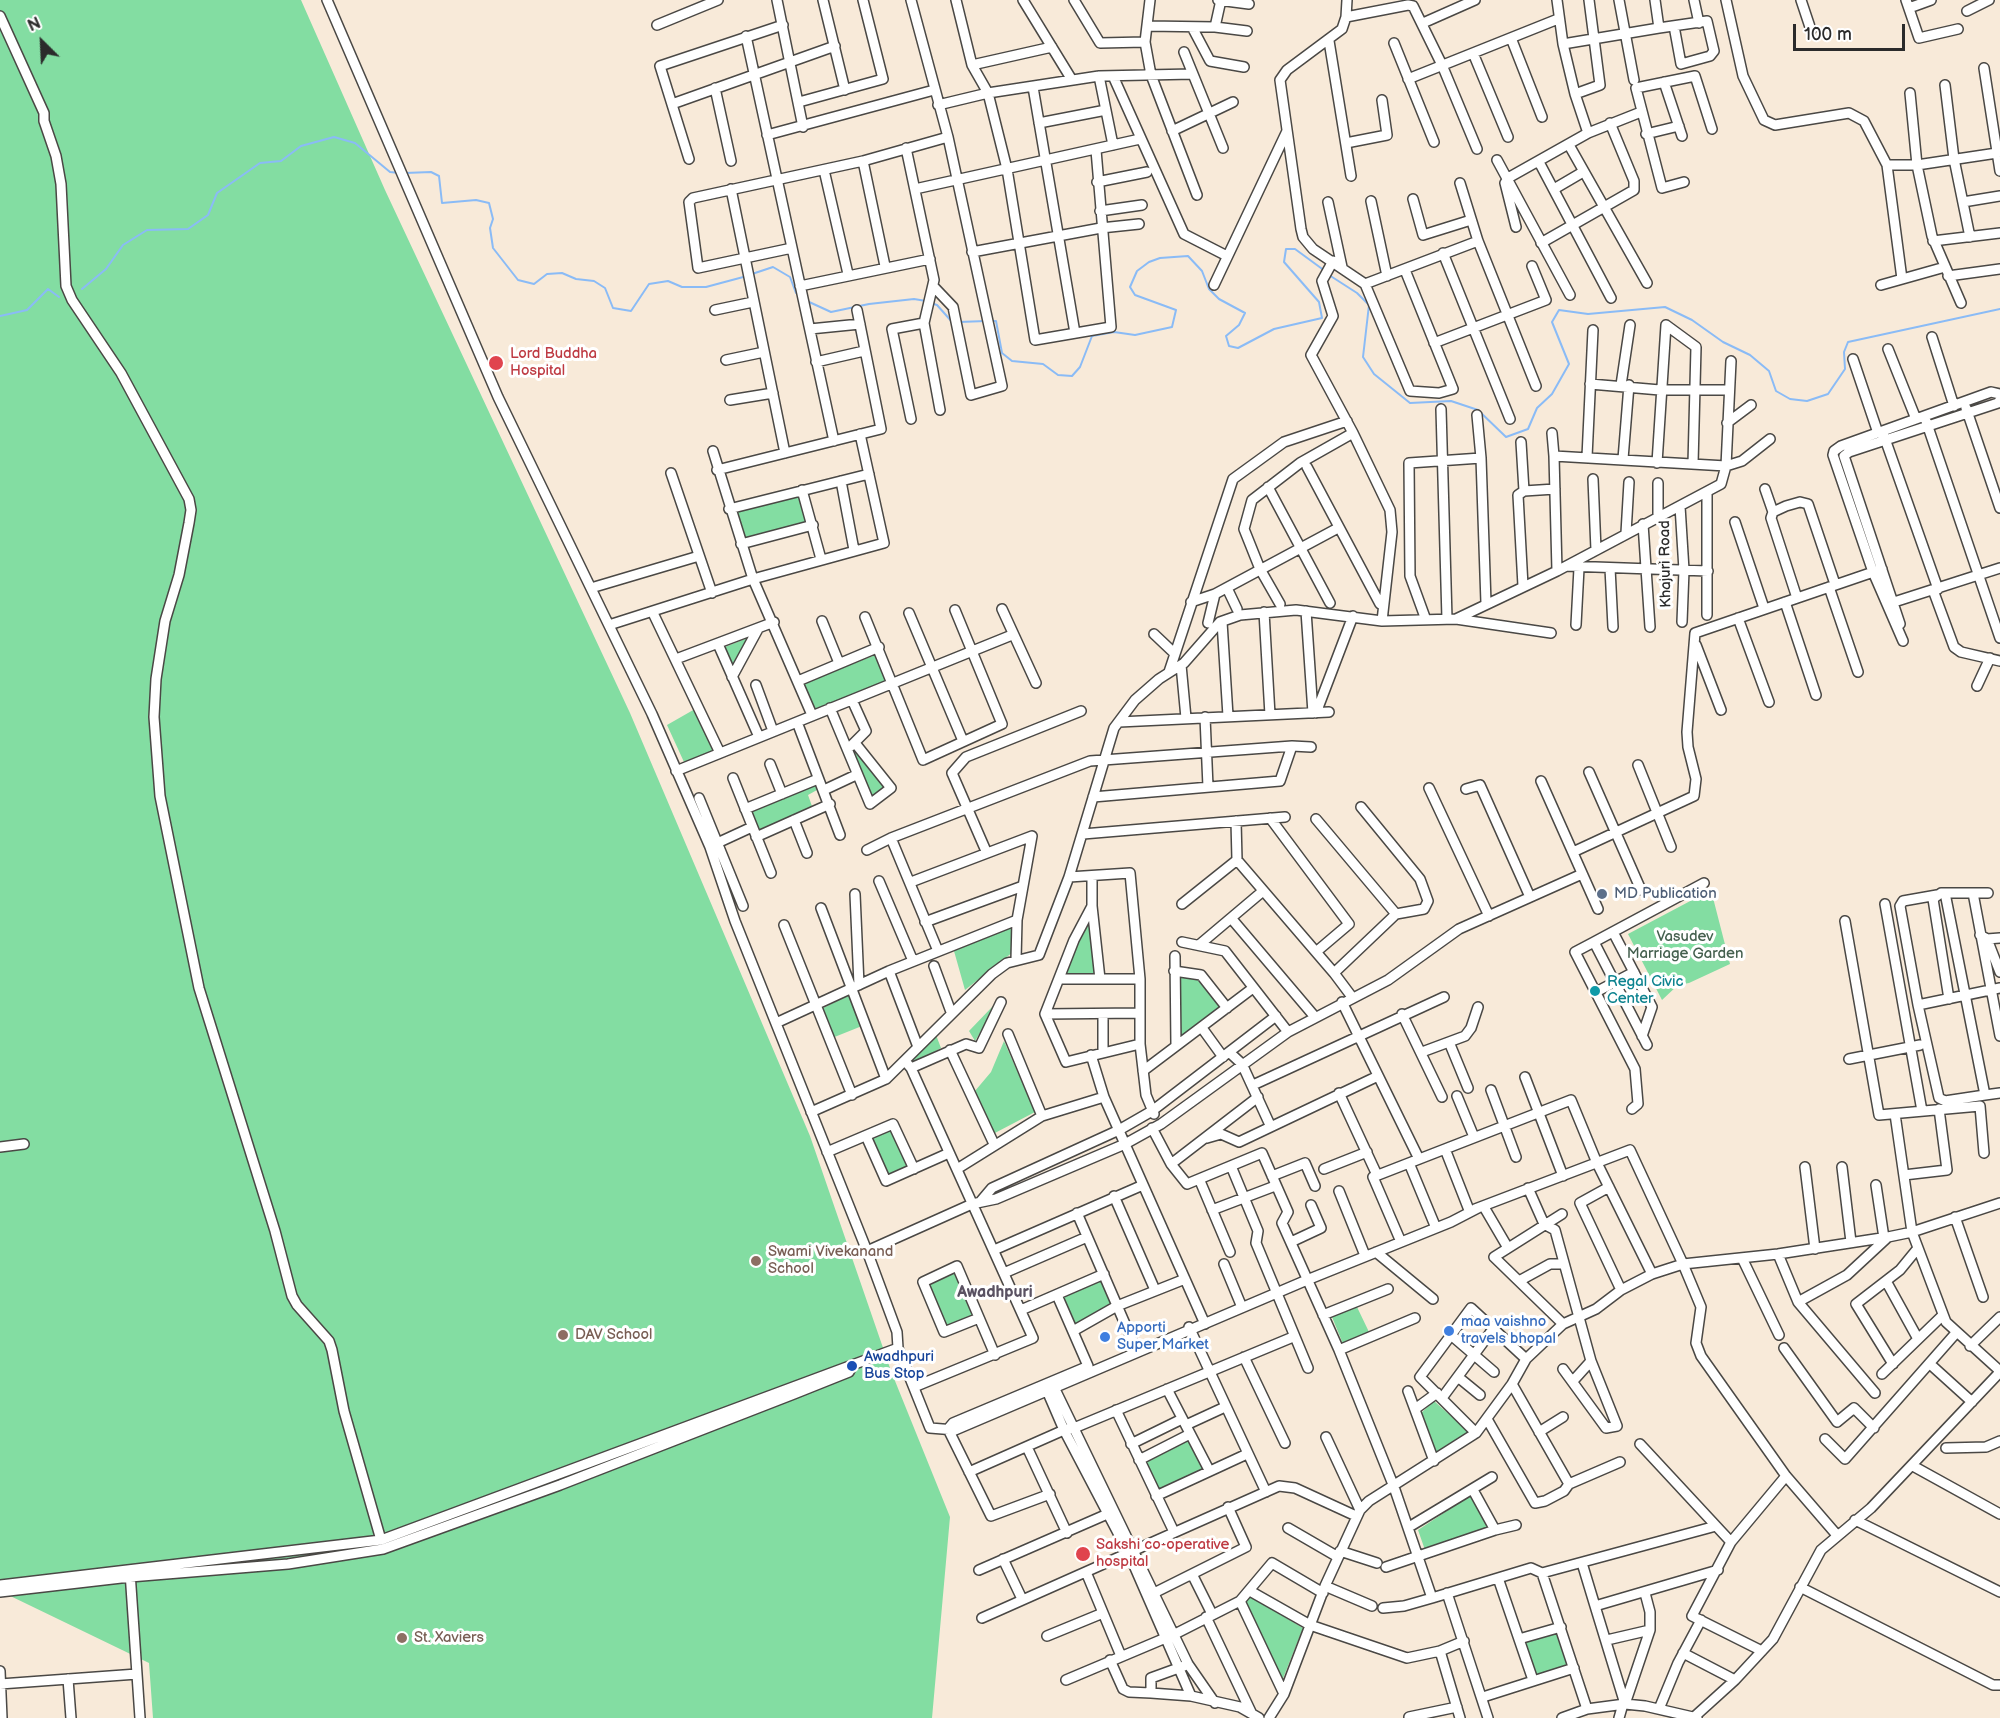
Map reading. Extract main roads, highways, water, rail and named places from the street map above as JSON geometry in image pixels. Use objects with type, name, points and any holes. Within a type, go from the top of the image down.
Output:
[{"type":"waterway","points":[[82,289],[106,269],[123,245],[147,230],[188,229],[208,215],[217,193],[260,163],[281,161],[301,146],[334,137],[355,143],[390,172],[399,173]]},
{"type":"waterway","points":[[405,173],[431,172],[439,176],[442,203],[476,200],[489,203],[493,219],[490,228],[493,248],[518,280],[534,284],[547,274],[562,273],[576,279],[594,281],[605,288],[613,308],[631,311],[649,284],[668,281],[682,287],[706,287],[747,276]]},
{"type":"waterway","points":[[992,321],[996,321],[1002,353],[1012,361],[1043,364],[1058,375],[1072,376],[1080,367],[1092,336],[1114,332],[1135,335],[1172,327],[1176,310],[1135,295],[1130,287],[1137,271],[1149,262],[1160,258],[1188,256],[1202,271],[1209,289],[1219,299],[1245,313],[1239,325],[1226,336],[1229,346],[1238,348],[1274,329],[1322,318],[1319,302],[1284,262],[1286,249],[1295,249],[1325,271]]},
{"type":"waterway","points":[[752,274],[773,267],[790,277],[796,293],[800,296]]},
{"type":"waterway","points":[[1329,275],[1357,293],[1369,305],[1363,357],[1374,374],[1410,403],[1451,401],[1478,410],[1506,437],[1528,429],[1537,408],[1552,394],[1569,364],[1552,322],[1559,310],[1588,314],[1665,307],[1692,320],[1723,342],[1750,355],[1769,371],[1776,391],[1790,399],[1807,401],[1828,394],[1845,369],[1844,352],[1848,342],[2000,309]]},
{"type":"waterway","points":[[0,316],[27,310],[48,289],[59,297]]},
{"type":"waterway","points":[[807,301],[831,312],[869,304],[914,299],[926,301]]},
{"type":"waterway","points":[[931,303],[937,305],[953,323]]},
{"type":"waterway","points":[[959,322],[986,321]]},
{"type":"place","name":"Lord Buddha Hospital","points":[[496,363]]},
{"type":"place","name":"MD Publication","points":[[1602,894]]},
{"type":"place","name":"Regal Civic Center","points":[[1595,991]]},
{"type":"place","name":"Swami Vivekanand School","points":[[756,1261]]},
{"type":"place","name":"maa vaishno travels bhopal","points":[[1449,1331]]},
{"type":"place","name":"DAV School","points":[[563,1335]]},
{"type":"place","name":"Apporti Super Market","points":[[1105,1337]]},
{"type":"place","name":"Awadhpuri Bus Stop","points":[[852,1366]]},
{"type":"place","name":"Sakshi co-operative hospital","points":[[1083,1554]]},
{"type":"place","name":"St. Xaviers","points":[[402,1638]]},
{"type":"district","name":"Awadhpuri","points":[[995,1293]]},
{"type":"park label","name":"Vasudev Marriage Garden","points":[[1685,946]]}]
